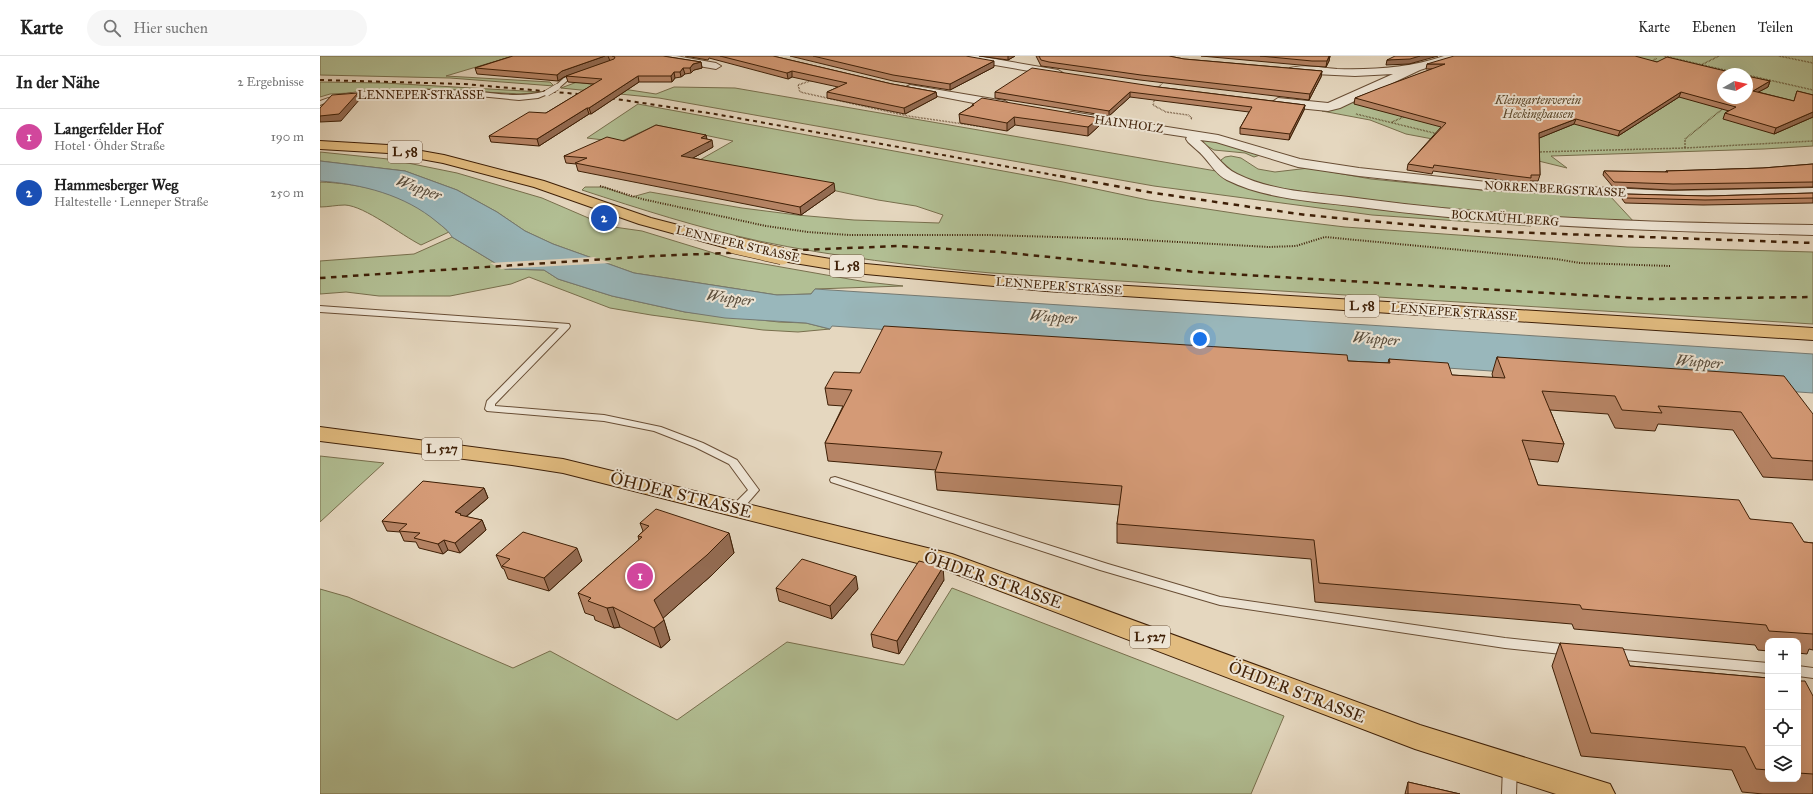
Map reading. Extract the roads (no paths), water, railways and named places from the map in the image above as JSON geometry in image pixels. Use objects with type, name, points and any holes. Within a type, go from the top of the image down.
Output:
[{"type":"main road","name":"LENNEPER STRASSE","points":[[320,145],[388,149],[444,159],[539,184],[644,221],[734,245],[782,256],[855,268],[1046,286],[1813,334]]},
{"type":"main road","name":"ÖHDER STRASSE","points":[[320,434],[512,458],[563,466],[952,563],[1415,736],[1599,794]]},
{"type":"street","points":[[658,56],[716,66]]},
{"type":"street","points":[[960,56],[1066,75]]},
{"type":"street","points":[[1269,101],[1328,107],[1336,105],[1417,67],[1454,56]]},
{"type":"street","points":[[1287,69],[1358,72],[1417,67]]},
{"type":"street","points":[[901,87],[1015,106]]},
{"type":"street","name":"HAINHOLZ","points":[[1060,114],[1187,132],[1218,139],[1298,163]]},
{"type":"street","name":"BOCKMÜHLBERG","points":[[1192,139],[1221,155],[1243,156],[1270,169],[1289,169],[1298,163]]},
{"type":"street","name":"BOCKMÜHLBERG","points":[[1221,155],[1221,171],[1240,181],[1254,185],[1281,191],[1437,213],[1527,221],[1813,230]]},
{"type":"street","name":"NORRENBERGSTRASSE","points":[[1298,163],[1422,180],[1548,190],[1671,195],[1813,192]]},
{"type":"lane","name":"LENNEPER STRASSE","points":[[320,103],[336,96],[379,93],[470,93],[517,99],[547,93],[566,79],[586,72]]},
{"type":"lane","points":[[320,309],[566,326],[490,402],[490,408],[604,418],[657,429],[699,445],[734,462],[754,490],[736,510]]},
{"type":"lane","points":[[835,480],[1104,567],[1220,601],[1505,643],[1582,651]]},
{"type":"lane","points":[[1598,652],[1765,668]]},
{"type":"lane","points":[[1801,671],[1813,673]]},
{"type":"lane","points":[[1509,794],[1510,766]]},
{"type":"water","name":"Wupper","points":[[320,161],[405,171],[457,190],[497,212],[525,231],[553,244],[634,273],[777,295],[811,294],[815,289],[1813,354],[1813,393],[832,326],[830,329],[806,323],[725,318],[685,312],[612,296],[558,279],[544,270],[505,269],[452,237],[447,230],[425,213],[397,198],[367,188],[320,181]]},
{"type":"railway","points":[[320,80],[464,84],[589,95]]},
{"type":"railway","points":[[603,97],[715,114],[1065,177]]},
{"type":"railway","points":[[1060,176],[1154,193],[1306,215],[1479,231],[1813,243]]},
{"type":"railway","points":[[320,278],[653,256],[898,246],[1000,252],[1196,272],[1649,299],[1813,297]]},
{"type":"place","name":"Hammesberger Weg","points":[[604,218]]},
{"type":"place","name":"Langerfelder Hof","points":[[640,576]]},
{"type":"park label","name":"Kleingartenverein Heckinghausen","points":[[1538,107]]}]
